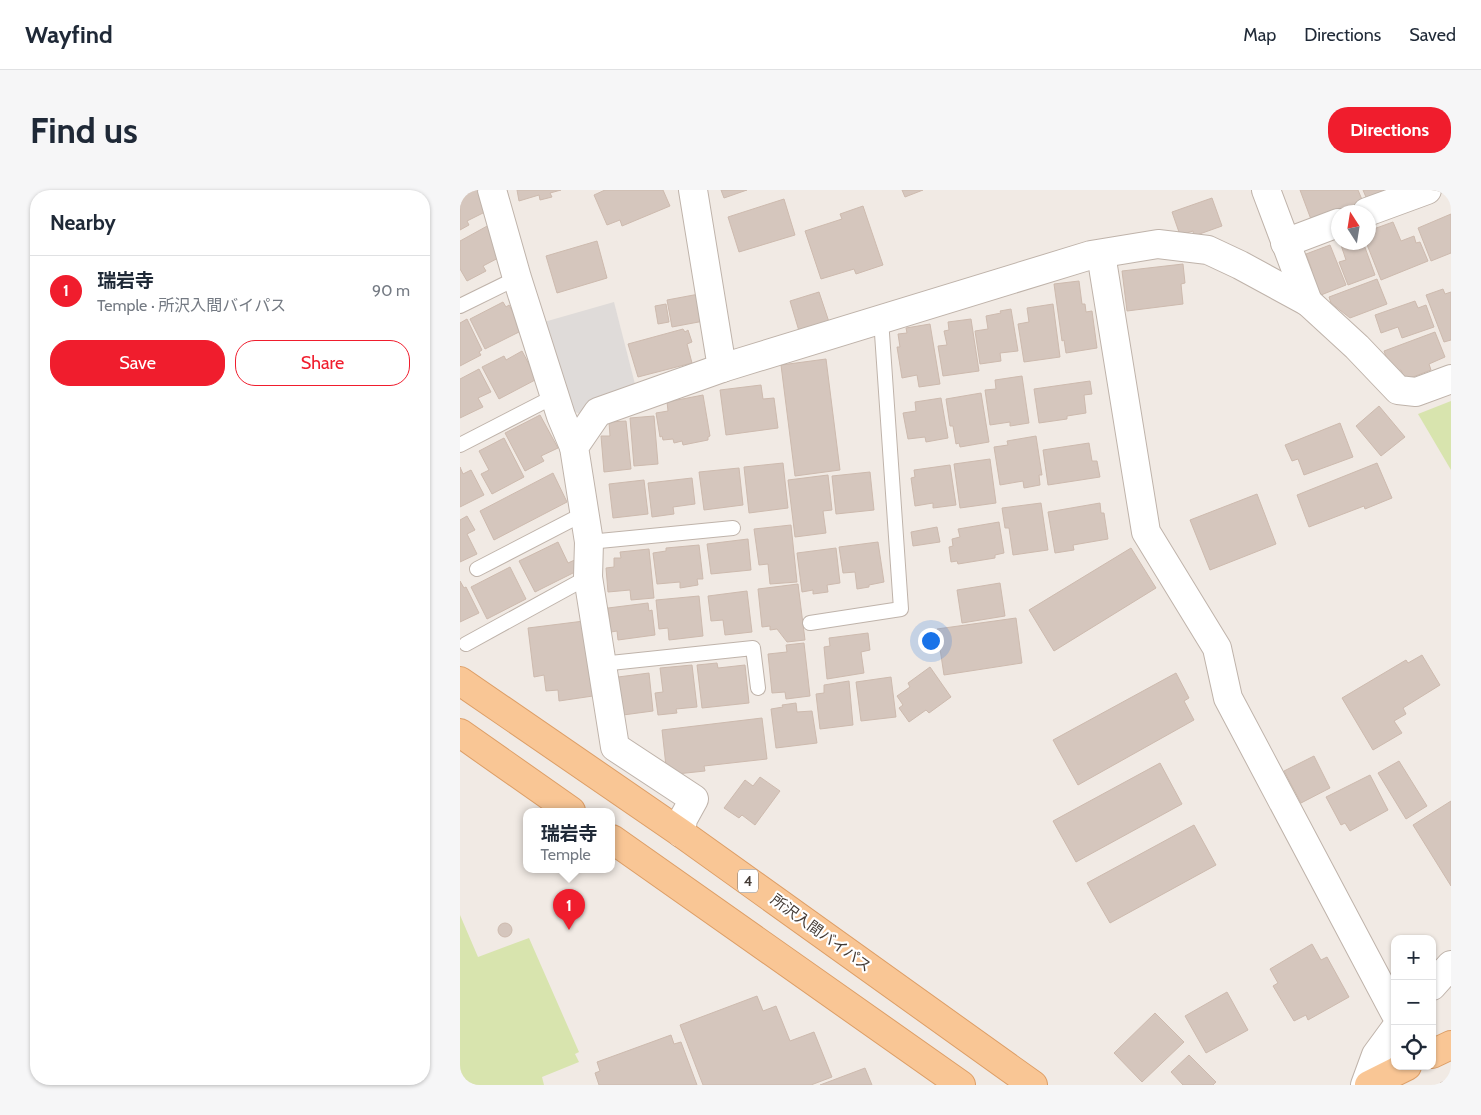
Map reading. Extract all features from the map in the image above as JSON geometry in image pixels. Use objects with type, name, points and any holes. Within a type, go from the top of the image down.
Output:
[{"type":"main road","name":"所沢入間バイパス","points":[[460,681],[681,833],[1033,1085]]},
{"type":"main road","points":[[460,733],[567,808]]},
{"type":"main road","points":[[615,841],[961,1085]]},
{"type":"main road","points":[[1436,1052],[1451,1045]]},
{"type":"street","points":[[492,190],[517,278],[555,396],[574,447],[589,542],[588,577],[615,747],[694,798],[683,819],[681,833]]},
{"type":"street","points":[[693,190],[722,368]]},
{"type":"street","points":[[1266,190],[1308,302]]},
{"type":"street","points":[[1376,209],[1427,190]]},
{"type":"street","points":[[1285,243],[1331,226]]},
{"type":"street","points":[[574,447],[598,412],[722,368],[1091,255],[1158,244],[1208,250],[1240,264],[1308,302],[1357,347],[1398,390],[1416,392],[1451,379]]},
{"type":"street","points":[[1101,254],[1146,532],[1217,648],[1228,698],[1391,1005]]},
{"type":"street","points":[[1436,982],[1451,965]]},
{"type":"street","points":[[1365,1085],[1376,1055],[1391,1034]]},
{"type":"lane","points":[[460,306],[517,278]]},
{"type":"lane","points":[[810,623],[901,609],[881,319]]},
{"type":"lane","points":[[460,445],[555,396]]},
{"type":"lane","points":[[477,569],[585,513]]},
{"type":"lane","points":[[589,542],[734,528]]},
{"type":"lane","points":[[466,644],[588,577]]},
{"type":"lane","points":[[601,664],[753,648],[758,688]]},
{"type":"green space","points":[[1451,401],[1451,470],[1418,414]]},
{"type":"green space","points":[[460,915],[478,957],[529,938],[579,1052],[575,1054],[579,1062],[542,1077],[544,1085],[460,1085]]},
{"type":"shaded area","points":[[614,302],[636,388],[584,416],[569,409],[544,322]]},
{"type":"building","points":[[460,190],[479,190],[485,212],[467,221],[469,225],[460,230]]},
{"type":"building","points":[[517,190],[561,190],[550,193],[552,197],[540,200],[539,195],[519,201]]},
{"type":"building","points":[[605,190],[663,190],[670,206],[622,226],[620,220],[607,225],[594,195]]},
{"type":"building","points":[[721,190],[747,190],[724,198]]},
{"type":"building","points":[[902,190],[923,190],[905,197]]},
{"type":"building","points":[[1300,190],[1358,190],[1363,202],[1355,205],[1331,205],[1331,215],[1312,222]]},
{"type":"building","points":[[1363,190],[1398,190],[1368,202]]},
{"type":"building","points":[[1212,198],[1222,226],[1194,236],[1193,231],[1180,235],[1172,212]]},
{"type":"building","points":[[784,199],[795,235],[739,252],[728,217]]},
{"type":"building","points":[[863,206],[883,265],[856,274],[854,269],[821,279],[805,231],[842,219],[840,214]]},
{"type":"building","points":[[1451,214],[1451,253],[1431,261],[1418,228]]},
{"type":"building","points":[[1393,222],[1401,241],[1414,236],[1416,243],[1420,242],[1428,261],[1381,280],[1369,250],[1376,250],[1376,228]]},
{"type":"building","points":[[489,225],[502,256],[483,266],[486,271],[467,281],[460,269],[460,241]]},
{"type":"building","points":[[597,241],[607,278],[557,293],[546,256]]},
{"type":"building","points":[[1330,245],[1346,285],[1316,297],[1307,271],[1312,270],[1306,254]]},
{"type":"building","points":[[1343,250],[1366,250],[1375,275],[1348,285],[1339,262],[1346,260]]},
{"type":"building","points":[[1183,264],[1185,283],[1181,284],[1183,304],[1127,311],[1122,271]]},
{"type":"building","points":[[1377,279],[1387,304],[1350,318],[1331,303],[1329,297]]},
{"type":"building","points":[[1079,281],[1082,304],[1085,304],[1086,312],[1092,311],[1097,348],[1066,353],[1064,340],[1062,341],[1054,284]]},
{"type":"building","points":[[1443,289],[1445,294],[1451,292],[1451,340],[1444,342],[1426,295]]},
{"type":"building","points":[[819,292],[829,322],[799,331],[790,301]]},
{"type":"building","points":[[699,294],[704,321],[672,327],[667,300]]},
{"type":"building","points":[[1415,301],[1418,308],[1426,305],[1434,327],[1402,338],[1398,327],[1381,333],[1375,315]]},
{"type":"building","points":[[503,302],[506,307],[509,305],[523,330],[485,349],[470,319]]},
{"type":"building","points":[[666,304],[669,322],[658,324],[655,306]]},
{"type":"building","points":[[1053,304],[1060,357],[1024,362],[1018,324],[1029,322],[1027,308]]},
{"type":"building","points":[[1011,309],[1018,351],[1000,353],[1001,361],[980,364],[975,331],[988,329],[986,316]]},
{"type":"building","points":[[467,319],[482,350],[479,352],[481,355],[460,366],[460,323]]},
{"type":"building","points":[[971,319],[979,371],[943,376],[938,346],[947,345],[944,331],[949,330],[948,322]]},
{"type":"building","points":[[930,324],[940,384],[919,387],[917,375],[902,378],[897,347],[900,347],[898,334],[907,333],[906,328]]},
{"type":"building","points":[[683,329],[685,332],[688,330],[692,342],[687,344],[692,363],[638,377],[628,344]]},
{"type":"building","points":[[1435,332],[1445,357],[1429,364],[1431,370],[1405,380],[1401,370],[1392,373],[1384,351]]},
{"type":"building","points":[[522,351],[537,379],[499,399],[482,367],[504,356],[506,360]]},
{"type":"building","points":[[826,359],[840,470],[795,476],[781,365]]},
{"type":"building","points":[[479,369],[491,392],[478,398],[483,407],[460,418],[460,379]]},
{"type":"building","points":[[1022,376],[1029,423],[1010,426],[1010,422],[990,425],[985,390],[996,389],[995,380]]},
{"type":"building","points":[[1090,381],[1092,394],[1084,395],[1086,413],[1067,416],[1067,419],[1039,423],[1034,389]]},
{"type":"building","points":[[761,385],[763,399],[774,398],[778,428],[726,435],[720,390]]},
{"type":"building","points":[[981,393],[989,442],[960,447],[959,443],[956,444],[953,426],[950,426],[946,399]]},
{"type":"building","points":[[703,395],[710,436],[708,440],[683,445],[682,441],[674,443],[673,439],[663,440],[662,436],[660,437],[656,413],[668,411],[667,402]]},
{"type":"building","points":[[941,398],[948,438],[926,442],[925,437],[908,439],[903,413],[916,411],[915,402]]},
{"type":"building","points":[[1379,406],[1405,437],[1381,456],[1356,426]]},
{"type":"building","points":[[540,415],[558,448],[541,456],[544,461],[525,471],[505,433]]},
{"type":"building","points":[[654,416],[658,464],[634,466],[630,418]]},
{"type":"building","points":[[626,421],[631,469],[604,472],[601,436],[610,436],[609,422]]},
{"type":"building","points":[[1340,423],[1353,457],[1304,475],[1298,459],[1292,461],[1285,445]]},
{"type":"building","points":[[1036,436],[1042,475],[1039,475],[1040,485],[1024,488],[1023,481],[1000,485],[994,447],[1008,445],[1007,441]]},
{"type":"building","points":[[504,438],[524,477],[492,494],[481,474],[489,470],[479,451]]},
{"type":"building","points":[[1089,443],[1092,461],[1097,461],[1100,477],[1048,485],[1043,450]]},
{"type":"building","points":[[990,459],[996,503],[960,508],[954,464]]},
{"type":"building","points":[[783,463],[788,508],[749,513],[744,467]]},
{"type":"building","points":[[1377,463],[1392,498],[1365,509],[1364,506],[1309,527],[1297,495]]},
{"type":"building","points":[[950,465],[956,505],[933,508],[933,503],[915,506],[911,478],[915,477],[914,470]]},
{"type":"building","points":[[460,467],[463,474],[471,470],[484,495],[460,507]]},
{"type":"building","points":[[739,468],[743,505],[704,510],[699,472]]},
{"type":"building","points":[[870,472],[874,510],[836,514],[832,476]]},
{"type":"building","points":[[553,473],[567,502],[494,540],[480,511]]},
{"type":"building","points":[[828,475],[832,510],[823,511],[826,533],[795,537],[788,480]]},
{"type":"building","points":[[692,478],[695,504],[673,507],[674,514],[652,517],[648,483]]},
{"type":"building","points":[[644,480],[648,514],[613,518],[609,484]]},
{"type":"building","points":[[1257,494],[1276,544],[1210,570],[1190,520]]},
{"type":"building","points":[[1041,503],[1048,550],[1013,555],[1009,528],[1005,528],[1002,508]]},
{"type":"building","points":[[1100,503],[1101,513],[1104,513],[1108,539],[1073,545],[1074,550],[1055,553],[1048,512]]},
{"type":"building","points":[[467,516],[475,530],[467,534],[477,554],[460,562],[460,520]]},
{"type":"building","points":[[999,522],[1004,553],[995,555],[995,558],[958,564],[957,561],[951,562],[949,547],[953,546],[952,539],[960,537],[958,529]]},
{"type":"building","points":[[791,525],[797,582],[770,584],[768,564],[759,565],[754,529]]},
{"type":"building","points":[[937,527],[940,542],[913,546],[911,532]]},
{"type":"building","points":[[748,539],[751,570],[711,574],[707,544]]},
{"type":"building","points":[[558,542],[568,563],[579,558],[575,572],[535,592],[519,561]]},
{"type":"building","points":[[878,542],[884,582],[857,589],[855,572],[843,573],[839,547]]},
{"type":"building","points":[[699,545],[703,579],[697,579],[698,585],[680,588],[680,582],[657,584],[653,553],[666,551],[666,548]]},
{"type":"building","points":[[836,548],[840,583],[827,585],[828,592],[813,594],[813,590],[802,592],[797,553]]},
{"type":"building","points":[[1131,548],[1156,588],[1054,651],[1029,610]]},
{"type":"building","points":[[649,549],[654,598],[631,600],[630,590],[608,592],[606,568],[614,567],[614,558],[621,558],[620,552]]},
{"type":"building","points":[[510,567],[526,599],[487,619],[471,587]]},
{"type":"building","points":[[460,581],[464,588],[466,587],[479,613],[460,622]]},
{"type":"building","points":[[1000,583],[1005,616],[962,623],[957,590]]},
{"type":"building","points":[[798,584],[805,640],[787,642],[777,629],[770,630],[770,626],[762,627],[758,589]]},
{"type":"building","points":[[747,591],[752,632],[725,635],[723,620],[711,621],[708,596]]},
{"type":"building","points":[[699,596],[703,636],[669,640],[668,628],[659,629],[656,600]]},
{"type":"building","points":[[648,603],[649,611],[652,610],[655,635],[618,640],[617,631],[611,632],[608,608]]},
{"type":"building","points":[[1016,618],[1022,663],[944,675],[937,629]]},
{"type":"building","points":[[584,621],[593,696],[559,701],[558,690],[546,691],[544,675],[534,677],[528,628]]},
{"type":"building","points":[[868,633],[870,650],[861,652],[864,673],[827,679],[824,647],[830,646],[829,638]]},
{"type":"building","points":[[804,643],[810,696],[786,699],[785,692],[772,693],[768,654],[787,652],[786,645]]},
{"type":"building","points":[[1422,655],[1440,685],[1403,708],[1406,714],[1394,721],[1402,733],[1373,750],[1342,698],[1406,660],[1408,663]]},
{"type":"building","points":[[717,663],[718,668],[745,665],[749,703],[702,708],[697,665]]},
{"type":"building","points":[[692,665],[697,707],[676,709],[677,713],[658,715],[655,693],[663,692],[660,668]]},
{"type":"building","points":[[930,667],[951,697],[929,713],[926,710],[909,722],[899,708],[903,705],[897,696],[910,687],[908,683]]},
{"type":"building","points":[[649,673],[653,711],[623,715],[615,683],[619,683],[618,677]]},
{"type":"building","points":[[1176,673],[1189,698],[1184,701],[1194,720],[1078,785],[1053,740]]},
{"type":"building","points":[[891,677],[896,717],[861,721],[856,682]]},
{"type":"building","points":[[849,681],[853,725],[820,729],[816,694],[824,693],[824,685]]},
{"type":"building","points":[[796,703],[797,712],[812,711],[817,743],[776,748],[771,709]]},
{"type":"building","points":[[762,718],[767,759],[704,766],[705,771],[667,775],[662,730]]},
{"type":"building","points":[[1314,756],[1330,788],[1301,803],[1284,771]]},
{"type":"building","points":[[1399,761],[1427,806],[1406,819],[1378,773]]},
{"type":"building","points":[[1160,763],[1182,804],[1076,862],[1053,821]]},
{"type":"building","points":[[1370,775],[1388,810],[1350,831],[1345,823],[1341,825],[1326,797]]},
{"type":"building","points":[[760,777],[780,791],[755,825],[742,815],[739,818],[724,808],[745,780],[753,786]]},
{"type":"building","points":[[1451,801],[1451,886],[1413,825]]},
{"type":"building","points":[[1194,825],[1216,865],[1110,923],[1087,883]]},
{"type":"building","points":[[505,923],[510,925],[512,930],[510,935],[505,937],[500,935],[498,930],[500,925]]},
{"type":"building","points":[[1312,944],[1321,960],[1327,957],[1349,997],[1308,1020],[1306,1015],[1294,1021],[1273,986],[1278,983],[1270,969]]},
{"type":"building","points":[[1227,992],[1248,1030],[1206,1053],[1185,1016]]},
{"type":"building","points":[[757,996],[763,1011],[776,1006],[790,1041],[814,1032],[832,1077],[811,1085],[703,1085],[680,1025]]},
{"type":"building","points":[[1155,1013],[1184,1042],[1142,1082],[1114,1053]]},
{"type":"building","points":[[671,1035],[674,1044],[681,1042],[697,1085],[599,1085],[595,1073],[600,1071],[597,1062]]},
{"type":"building","points":[[1189,1055],[1216,1082],[1213,1085],[1183,1085],[1171,1072]]},
{"type":"building","points":[[865,1068],[872,1085],[820,1085]]},
{"type":"building","points":[[1451,1078],[1451,1085],[1441,1085],[1440,1083]]},
{"type":"place","name":"瑞岩寺","points":[[569,930]]}]
